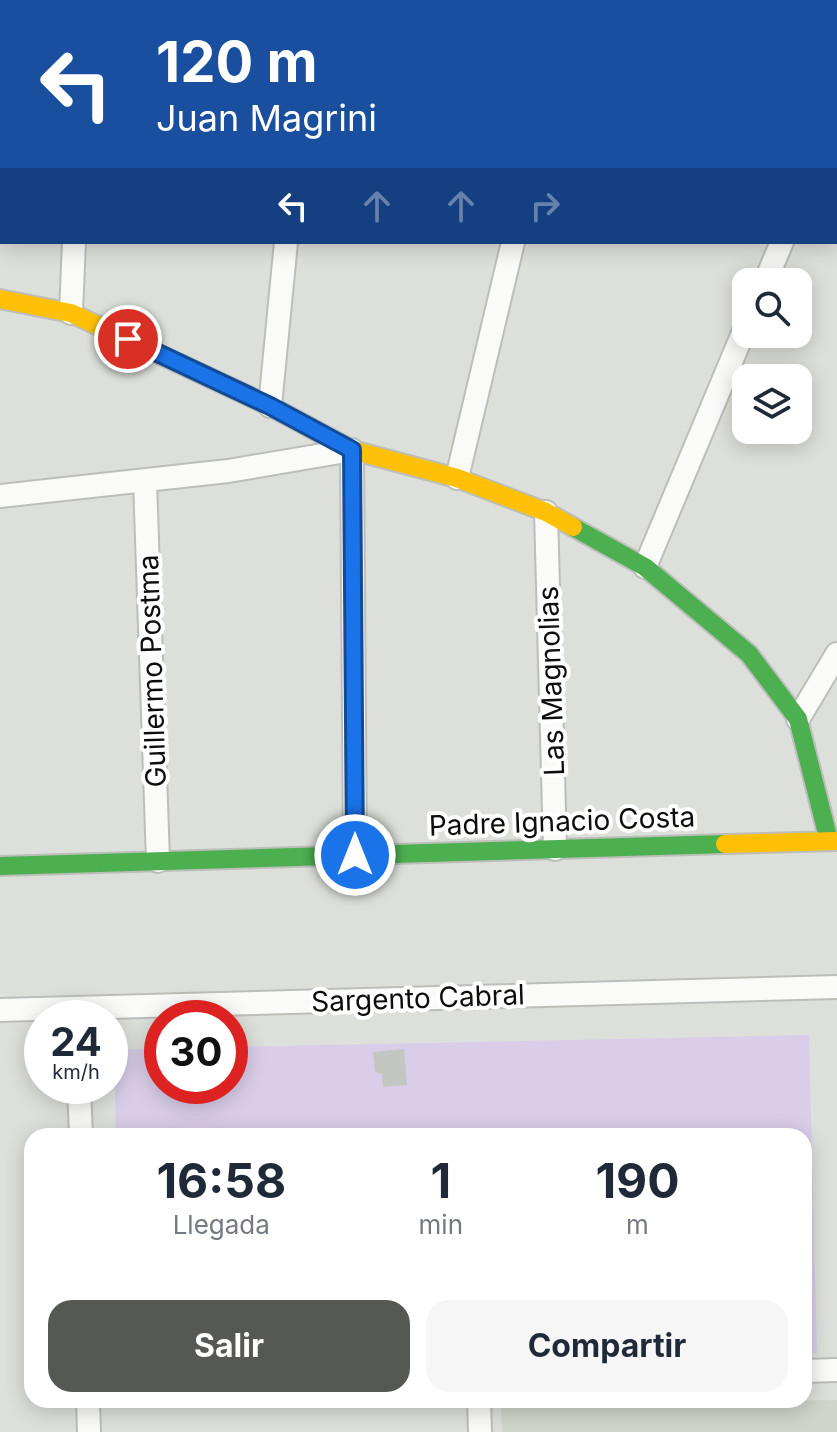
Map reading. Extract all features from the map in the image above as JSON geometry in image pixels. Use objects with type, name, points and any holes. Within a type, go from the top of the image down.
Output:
[{"type":"street","points":[[71,313],[74,244]]},
{"type":"street","points":[[270,406],[286,244]]},
{"type":"street","points":[[457,478],[513,244]]},
{"type":"street","points":[[771,268],[781,244]]},
{"type":"street","points":[[0,299],[71,313],[270,406],[352,450],[457,478],[546,512],[645,567],[749,654],[798,719],[833,841]]},
{"type":"street","points":[[645,567],[737,348]]},
{"type":"street","points":[[0,496],[228,471],[352,450]]},
{"type":"street","points":[[352,450],[355,855]]},
{"type":"street","name":"Guillermo Postma","points":[[145,481],[158,861]]},
{"type":"street","name":"Las Magnolias","points":[[546,512],[555,849]]},
{"type":"street","points":[[798,719],[837,654]]},
{"type":"street","name":"Padre Ignacio Costa","points":[[0,866],[833,841]]},
{"type":"street","name":"Sargento Cabral","points":[[128,1011],[837,987]]},
{"type":"street","name":"Sargento Cabral","points":[[0,1010],[24,1011]]},
{"type":"street","points":[[80,1104],[81,1128]]},
{"type":"street","points":[[812,1371],[837,1370]]},
{"type":"street","points":[[88,1408],[89,1432]]},
{"type":"street","points":[[479,1408],[480,1432]]},
{"type":"shaded area","points":[[809,1035],[811,1128],[116,1128],[115,1104],[128,1104],[128,1049],[144,1049],[144,1104],[248,1104],[248,1047]]},
{"type":"shaded area","points":[[812,1154],[817,1353],[812,1353]]},
{"type":"shaded area","points":[[812,1400],[837,1400],[837,1432],[502,1432],[501,1408],[812,1408]]},
{"type":"building","points":[[404,1049],[407,1085],[383,1087],[382,1074],[375,1072],[373,1052]]},
{"type":"traffic: fast","points":[[573,527],[645,567],[749,654],[798,719],[829,841]]},
{"type":"traffic: fast","points":[[0,866],[725,844]]},
{"type":"traffic: slow","points":[[0,299],[71,313],[270,406],[352,450],[457,478],[546,512],[573,527]]},
{"type":"traffic: slow","points":[[725,844],[837,841]]},
{"type":"route","points":[[128,339],[270,406],[352,450],[355,855]]}]
